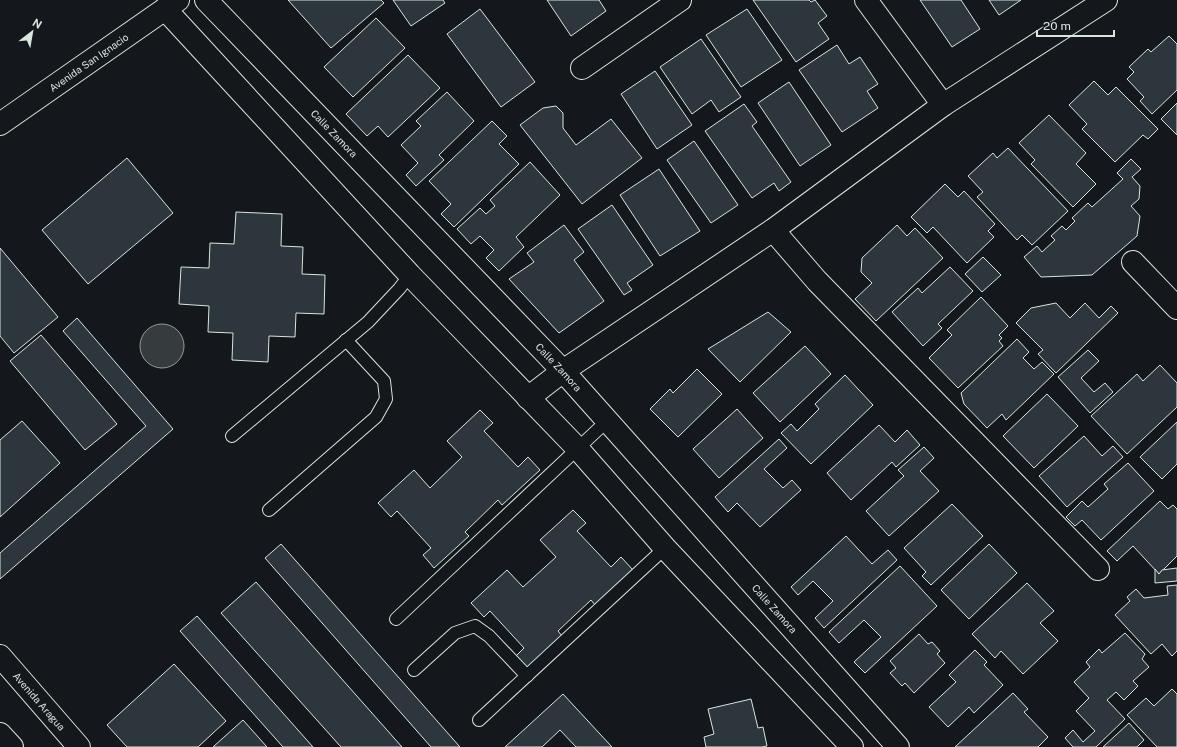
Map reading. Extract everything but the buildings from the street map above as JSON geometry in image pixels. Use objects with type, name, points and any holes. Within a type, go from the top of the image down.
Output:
[{"type":"street","name":"Calle Zamora","points":[[206,0],[563,371],[898,747]]},
{"type":"street","points":[[582,68],[680,0]]},
{"type":"street","points":[[866,0],[943,105]]},
{"type":"street","points":[[528,398],[563,371],[773,230],[943,105],[1106,0]]},
{"type":"street","points":[[171,5],[410,275],[578,448],[665,548],[852,747]]},
{"type":"street","name":"Avenida San Ignacio","points":[[0,124],[171,5]]},
{"type":"street","points":[[773,230],[817,281],[1098,569]]},
{"type":"street","points":[[1133,262],[1177,308]]},
{"type":"street","name":"Avenida Aragua","points":[[0,656],[79,747]]},
{"type":"street","points":[[0,734],[12,747]]},
{"type":"lane","points":[[232,436],[368,322],[410,275]]},
{"type":"lane","points":[[269,510],[376,417],[386,399],[384,381],[346,340]]},
{"type":"lane","points":[[396,619],[607,421]]},
{"type":"lane","points":[[479,720],[665,548]]},
{"type":"lane","points":[[414,670],[455,633],[475,626],[489,636],[527,676]]},
{"type":"shaded area","points":[[158,324],[166,324],[178,330],[184,342],[184,350],[178,362],[166,368],[158,368],[146,362],[140,350],[140,342],[146,330]]}]
